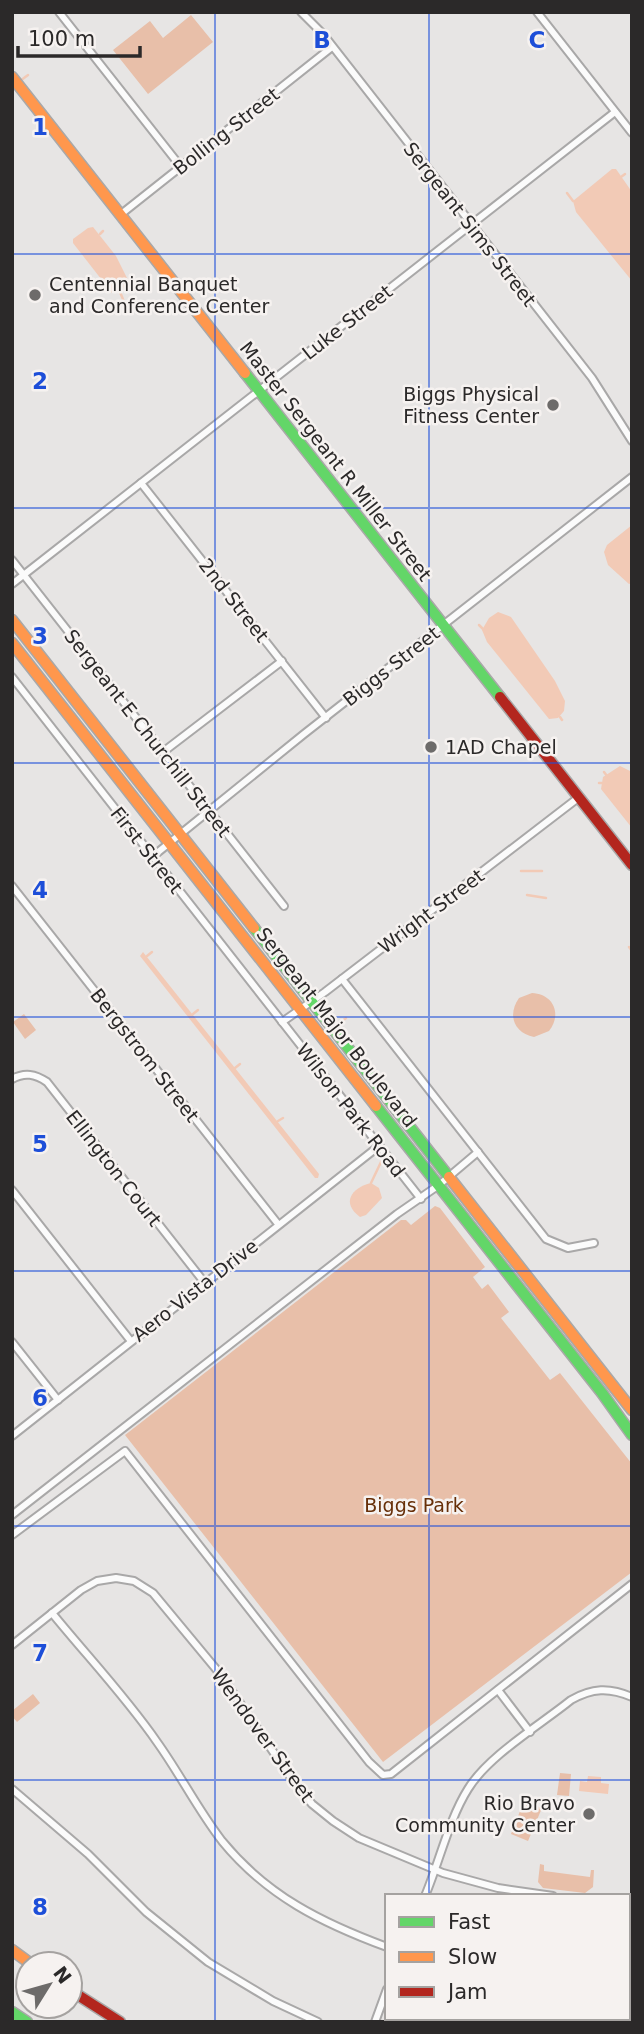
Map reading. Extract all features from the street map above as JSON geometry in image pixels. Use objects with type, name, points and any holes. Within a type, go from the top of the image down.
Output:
[{"type":"main road","name":"Master Sergeant R Miller Street","points":[[12,77],[632,865]]},
{"type":"main road","name":"Sergeant Major Boulevard","points":[[12,620],[632,1410]]},
{"type":"main road","name":"Sergeant Major Boulevard","points":[[12,643],[602,1393],[632,1435]]},
{"type":"main road","points":[[84,1999],[120,2022]]},
{"type":"main road","points":[[12,2012],[27,2022]]},
{"type":"street","points":[[59,12],[181,167]]},
{"type":"street","name":"Sergeant Sims Street","points":[[301,12],[332,47],[592,378],[632,441]]},
{"type":"street","points":[[537,12],[632,133]]},
{"type":"street","name":"Bolling Street","points":[[120,215],[332,47]]},
{"type":"street","name":"Luke Street","points":[[12,584],[615,112]]},
{"type":"street","name":"Biggs Street","points":[[152,857],[632,477]]},
{"type":"street","name":"2nd Street","points":[[141,483],[326,718]]},
{"type":"street","name":"Sergeant E Churchill Street","points":[[12,560],[284,906]]},
{"type":"street","points":[[163,752],[282,661]]},
{"type":"street","name":"First Street","points":[[12,677],[282,1022]]},
{"type":"street","name":"Wright Street","points":[[282,1022],[578,798]]},
{"type":"street","name":"Bergstrom Street","points":[[12,886],[278,1224]]},
{"type":"street","points":[[342,979],[546,1239],[568,1248],[594,1243]]},
{"type":"street","name":"Wilson Park Road","points":[[282,1022],[421,1199]]},
{"type":"street","name":"Ellington Court","points":[[12,1079],[21,1074],[37,1076],[47,1083],[204,1283]]},
{"type":"street","name":"Aero Vista Drive","points":[[12,1436],[130,1340],[379,1146]]},
{"type":"street","points":[[12,1515],[478,1152]]},
{"type":"street","points":[[12,1190],[130,1340]]},
{"type":"street","points":[[12,1342],[58,1400]]},
{"type":"street","points":[[12,1535],[125,1451],[369,1762],[383,1775],[391,1774],[632,1584]]},
{"type":"street","name":"Wendover Street","points":[[12,1645],[81,1590],[97,1581],[116,1578],[134,1581],[153,1593],[221,1675],[276,1758],[312,1804],[359,1838],[436,1870],[498,1888],[539,1894]]},
{"type":"street","points":[[52,1613],[157,1741],[222,1841],[250,1870],[293,1904],[337,1928],[385,1946]]},
{"type":"street","points":[[426,1894],[468,1789],[481,1771],[530,1731],[585,1692],[605,1689],[632,1697]]},
{"type":"street","points":[[498,1690],[530,1731]]},
{"type":"street","points":[[12,1789],[88,1854],[146,1912],[201,1956],[273,2001],[318,2022]]},
{"type":"street","points":[[374,2022],[385,1994]]},
{"type":"green space","points":[[191,15],[213,42],[148,94],[113,50],[150,21],[163,38]]},
{"type":"green space","points":[[532,993],[546,997],[554,1006],[555,1012],[549,1031],[534,1037],[522,1032],[513,1017],[519,998]]},
{"type":"green space","points":[[24,1014],[36,1030],[25,1039],[13,1022]]},
{"type":"green space","name":"Biggs Park","points":[[435,1206],[440,1208],[485,1267],[473,1277],[482,1289],[488,1284],[509,1312],[501,1318],[550,1380],[560,1373],[632,1464],[632,1572],[383,1762],[125,1435],[401,1220],[406,1220],[411,1225]]},
{"type":"green space","points":[[33,1694],[40,1703],[17,1722],[12,1711]]},
{"type":"green space","points":[[560,1773],[571,1774],[569,1796],[557,1795]]},
{"type":"green space","points":[[524,1801],[542,1808],[528,1841],[511,1834]]},
{"type":"green space","points":[[540,1864],[544,1865],[544,1871],[590,1877],[591,1870],[594,1870],[593,1887],[585,1893],[543,1888],[538,1882]]},
{"type":"shaded area","points":[[612,169],[616,169],[632,192],[632,281],[576,212],[573,201]]},
{"type":"shaded area","points":[[93,227],[116,256],[129,282],[120,292],[112,293],[73,243],[73,239]]},
{"type":"shaded area","points":[[632,525],[632,583],[629,584],[608,565],[604,552],[607,545]]},
{"type":"shaded area","points":[[498,612],[511,617],[555,681],[565,701],[564,711],[558,718],[549,719],[487,642],[482,630],[489,618]]},
{"type":"shaded area","points":[[620,766],[632,772],[632,828],[601,789],[603,777]]},
{"type":"shaded area","points":[[143,952],[319,1174],[318,1178],[315,1178],[140,956]]},
{"type":"shaded area","points":[[371,1183],[379,1188],[382,1198],[366,1215],[360,1217],[351,1206],[351,1197],[358,1188]]},
{"type":"shaded area","points":[[588,1776],[601,1777],[601,1783],[609,1784],[608,1794],[579,1791],[580,1781],[587,1782]]},
{"type":"shaded area","points":[[494,2020],[567,2022],[502,2022]]},
{"type":"waterway","points":[[20,81],[28,75]]},
{"type":"waterway","points":[[621,177],[625,174]]},
{"type":"waterway","points":[[567,193],[573,201]]},
{"type":"waterway","points":[[100,234],[103,231]]},
{"type":"waterway","points":[[120,292],[127,309]]},
{"type":"waterway","points":[[479,625],[483,629]]},
{"type":"waterway","points":[[604,772],[607,776]]},
{"type":"waterway","points":[[521,871],[542,871]]},
{"type":"waterway","points":[[527,895],[546,898]]},
{"type":"waterway","points":[[629,947],[632,951]]},
{"type":"waterway","points":[[147,956],[152,952]]},
{"type":"waterway","points":[[193,1014],[198,1010]]},
{"type":"waterway","points":[[335,1027],[346,1018]]},
{"type":"waterway","points":[[235,1068],[240,1064]]},
{"type":"waterway","points":[[278,1121],[283,1118]]},
{"type":"waterway","points":[[371,1183],[381,1162],[387,1156]]},
{"type":"traffic: fast","points":[[245,373],[500,697]]},
{"type":"traffic: fast","points":[[254,928],[449,1177]]},
{"type":"traffic: fast","points":[[376,1106],[602,1393],[632,1435]]},
{"type":"traffic: fast","points":[[12,2012],[27,2022]]},
{"type":"traffic: slow","points":[[12,77],[245,373]]},
{"type":"traffic: slow","points":[[12,620],[254,928]]},
{"type":"traffic: slow","points":[[12,643],[376,1106]]},
{"type":"traffic: slow","points":[[449,1177],[632,1410]]},
{"type":"traffic: jam","points":[[500,697],[632,865]]},
{"type":"traffic: jam","points":[[84,1999],[120,2022]]},
{"type":"place","name":"Centennial Banquet and Conference Center","points":[[35,295]]},
{"type":"place","name":"Biggs Physical Fitness Center","points":[[553,405]]},
{"type":"place","name":"1AD Chapel","points":[[431,747]]},
{"type":"place","name":"Rio Bravo Community Center","points":[[589,1814]]}]
